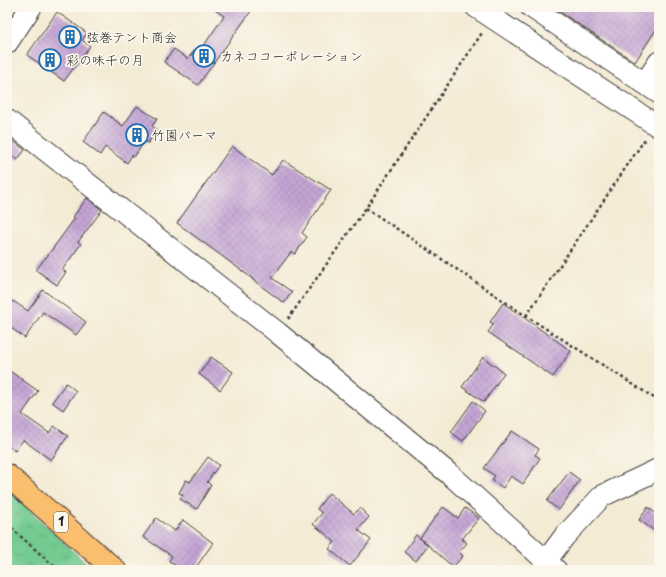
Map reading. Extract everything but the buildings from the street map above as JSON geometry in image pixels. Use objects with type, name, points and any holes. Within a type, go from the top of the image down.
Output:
[{"type":"main road","name":"1","points":[[7,474],[115,570]]},
{"type":"street","points":[[7,42],[30,7]]},
{"type":"street","points":[[543,10],[652,88],[659,62]]},
{"type":"street","points":[[484,12],[657,126]]},
{"type":"street","points":[[7,120],[278,333],[453,477],[551,565],[564,537],[602,496],[659,469]]},
{"type":"path","points":[[278,333],[366,208],[484,12]]},
{"type":"path","points":[[526,316],[657,126]]},
{"type":"path","points":[[366,208],[526,316],[659,401]]},
{"type":"path","points":[[7,524],[58,570]]},
{"type":"green space","points":[[7,489],[93,570],[7,570]]},
{"type":"place","name":"弦巻テント商会","points":[[70,37]]},
{"type":"place","name":"カネココーポレーション","points":[[204,56]]},
{"type":"place","name":"彩の味千の月","points":[[50,60]]},
{"type":"place","name":"竹園パーマ","points":[[137,135]]}]
